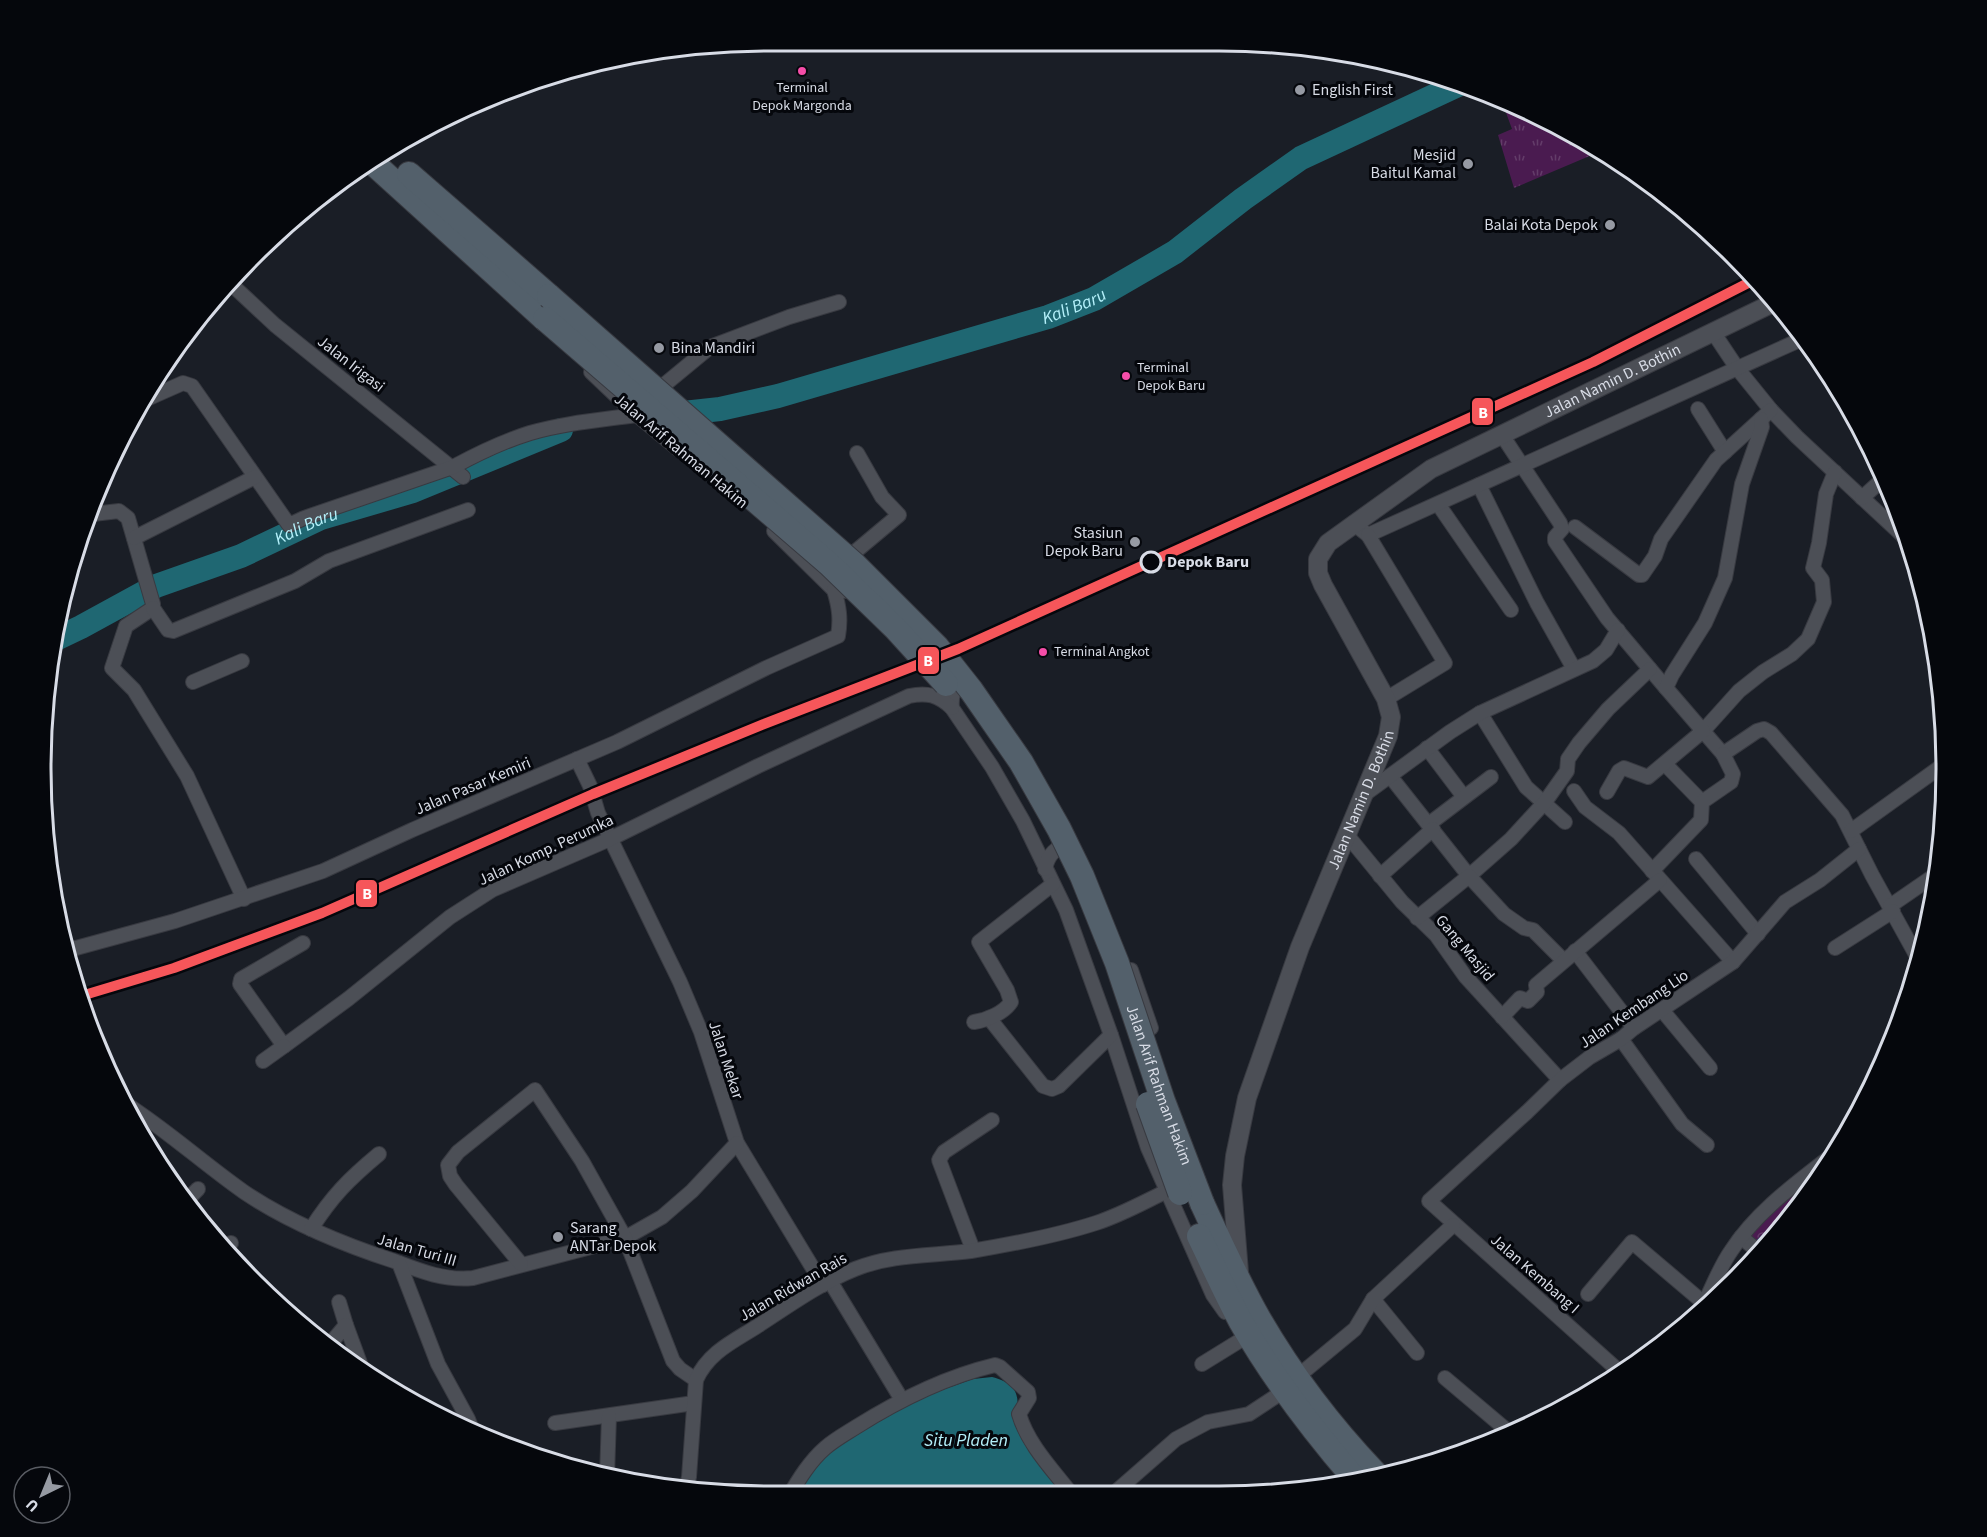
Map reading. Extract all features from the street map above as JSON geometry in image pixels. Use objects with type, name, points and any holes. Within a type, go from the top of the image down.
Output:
[{"type":"highway","name":"Jalan Arif Rahman Hakim","points":[[388,161],[829,564],[932,667],[964,709],[1003,764],[1039,825],[1074,900],[1110,992],[1161,1146],[1194,1206],[1241,1282],[1319,1437],[1350,1473]]},
{"type":"highway","name":"Jalan Arif Rahman Hakim","points":[[386,162],[398,186],[524,287]]},
{"type":"highway","points":[[367,174],[398,186]]},
{"type":"highway","name":"Jalan Arif Rahman Hakim","points":[[1194,1206],[1246,1329],[1291,1384],[1371,1469]]},
{"type":"street","name":"Jalan Arif Rahman Hakim","points":[[524,287],[584,317],[856,551]]},
{"type":"street","name":"Jalan Arif Rahman Hakim","points":[[524,287],[560,344],[636,415],[769,526],[834,590]]},
{"type":"street","name":"Jalan Irigasi","points":[[235,288],[275,325],[459,472]]},
{"type":"street","points":[[664,385],[710,347],[789,316],[839,302]]},
{"type":"street","name":"Jalan Namin D. Bothin","points":[[1241,1282],[1232,1198],[1233,1170],[1247,1098],[1300,947],[1365,794],[1390,726],[1390,708],[1386,699],[1318,573],[1320,553],[1328,543],[1360,529],[1431,469],[1767,306]]},
{"type":"street","points":[[1713,332],[1766,415],[1797,437],[1895,530]]},
{"type":"street","points":[[1386,699],[1445,663],[1360,529],[1438,504],[1795,342]]},
{"type":"street","points":[[157,395],[183,383],[190,384],[289,525],[304,518],[459,472],[476,455],[530,433],[576,423],[636,415]]},
{"type":"street","points":[[1698,409],[1725,452]]},
{"type":"street","points":[[1575,527],[1638,575],[1642,575],[1655,556],[1661,539],[1716,460],[1766,415]]},
{"type":"street","points":[[1666,688],[1705,623],[1725,578],[1742,484],[1766,415]]},
{"type":"street","points":[[1502,435],[1560,523],[1562,529],[1555,537],[1555,541],[1597,604],[1724,754],[1733,774],[1731,782],[1702,802]]},
{"type":"street","points":[[834,590],[846,591],[863,576],[865,562],[856,551],[899,515],[878,491],[857,453]]},
{"type":"street","points":[[1607,792],[1619,771],[1624,768],[1648,777],[1703,731],[1739,691],[1763,672],[1792,654],[1808,639],[1824,602],[1822,580],[1813,568],[1826,494],[1835,472]]},
{"type":"street","points":[[134,538],[255,477]]},
{"type":"street","points":[[1479,485],[1537,603],[1574,669]]},
{"type":"street","points":[[1862,498],[1877,485]]},
{"type":"street","points":[[1438,504],[1511,610]]},
{"type":"street","points":[[99,513],[115,511],[123,513],[128,518],[153,606],[168,630],[173,631],[295,581],[329,561],[468,510]]},
{"type":"street","name":"Jalan Pasar Kemiri","points":[[74,949],[175,921],[323,871],[577,759],[837,636],[840,608],[834,590]]},
{"type":"street","points":[[153,606],[126,626],[112,668],[134,690],[187,776],[244,899]]},
{"type":"street","points":[[1365,794],[1427,748],[1480,713],[1593,661],[1600,656],[1618,630]]},
{"type":"street","points":[[193,682],[242,661]]},
{"type":"street","points":[[1417,918],[1511,839],[1544,804],[1567,771],[1568,759],[1579,743],[1608,709],[1650,669]]},
{"type":"street","name":"Jalan Arif Rahman Hakim","points":[[1237,1252],[1197,1162],[1170,1090],[1142,997],[1115,925],[1078,845],[1053,796],[983,688],[971,684],[963,685],[954,690],[951,697],[952,708],[992,767],[1023,821],[1053,884],[1081,950],[1136,1114],[1167,1191],[1213,1295],[1226,1312],[1246,1329]]},
{"type":"street","name":"Jalan Komp. Perumka","points":[[263,1061],[348,999],[450,917],[492,890],[610,839],[758,766],[909,696],[935,695],[952,708]]},
{"type":"street","points":[[1480,713],[1526,787],[1565,822]]},
{"type":"street","points":[[1724,754],[1757,730],[1764,729],[1771,733],[1842,815],[1913,949]]},
{"type":"street","points":[[1427,748],[1464,797]]},
{"type":"street","name":"Jalan Mekar","points":[[577,759],[590,786],[598,813],[680,982],[701,1032],[737,1143],[902,1400]]},
{"type":"street","points":[[1502,1017],[1520,998],[1528,1001],[1537,992],[1536,985],[1656,876],[1701,820],[1702,802],[1665,764]]},
{"type":"street","points":[[1851,831],[1936,770]]},
{"type":"street","points":[[1390,776],[1469,876],[1504,914],[1524,928],[1533,930],[1563,960]]},
{"type":"street","points":[[1380,876],[1431,826],[1491,777]]},
{"type":"street","points":[[1574,791],[1585,807],[1619,833],[1733,962]]},
{"type":"street","name":"Gang Masjid","points":[[1347,835],[1417,918],[1436,935],[1465,976],[1560,1080]]},
{"type":"street","points":[[1045,869],[1050,854],[1055,849],[1071,843],[1078,845]]},
{"type":"street","name":"Jalan Kembang Lio","points":[[1429,1201],[1560,1080],[1590,1057],[1622,1039],[1634,1028],[1733,962],[1785,902],[1820,880],[1860,849]]},
{"type":"street","points":[[1696,859],[1758,934]]},
{"type":"street","points":[[1835,948],[1892,909],[1927,882]]},
{"type":"street","points":[[974,1022],[989,1018],[1008,1007],[1011,1002],[1007,990],[979,942],[1053,884]]},
{"type":"street","points":[[284,1046],[240,984],[241,979],[303,943]]},
{"type":"street","points":[[1575,951],[1634,1028]]},
{"type":"street","points":[[1662,1010],[1710,1068]]},
{"type":"street","points":[[989,1018],[1043,1086],[1052,1089],[1059,1086],[1111,1035]]},
{"type":"street","points":[[1622,1039],[1682,1124],[1707,1145]]},
{"type":"street","points":[[521,1264],[456,1185],[450,1176],[448,1165],[458,1152],[535,1090],[582,1161],[625,1238],[673,1361],[696,1380]]},
{"type":"street","name":"Jalan Turi III","points":[[140,1114],[243,1191],[311,1229],[433,1275],[456,1280],[473,1278],[625,1238],[662,1217],[692,1191],[737,1143]]},
{"type":"street","points":[[974,1250],[939,1160],[944,1152],[992,1120]]},
{"type":"street","points":[[311,1229],[336,1194],[379,1154]]},
{"type":"street","points":[[1712,1289],[1730,1252],[1741,1237],[1765,1209],[1812,1171]]},
{"type":"street","points":[[192,1195],[198,1189]]},
{"type":"street","name":"Jalan Ridwan Rais","points":[[688,1481],[696,1380],[704,1365],[717,1351],[827,1283],[855,1269],[897,1257],[974,1250],[1054,1235],[1098,1223],[1167,1191]]},
{"type":"street","name":"Jalan Kembang I","points":[[1429,1201],[1614,1367]]},
{"type":"street","points":[[1122,1486],[1187,1432],[1208,1422],[1249,1414],[1291,1384],[1355,1329],[1373,1299],[1454,1224]]},
{"type":"street","points":[[1741,1237],[1754,1247]]},
{"type":"street","points":[[1588,1294],[1632,1242],[1700,1300]]},
{"type":"street","points":[[399,1263],[438,1364],[468,1420]]},
{"type":"street","points":[[1373,1299],[1417,1353]]},
{"type":"street","points":[[339,1302],[354,1354]]},
{"type":"street","points":[[334,1339],[346,1325]]},
{"type":"street","points":[[1202,1364],[1246,1329]]},
{"type":"street","points":[[795,1486],[818,1454],[827,1446],[902,1400],[958,1376],[995,1365],[1028,1392],[1029,1398],[1019,1414],[1021,1421],[1030,1438],[1066,1486]]},
{"type":"street","points":[[1445,1378],[1503,1427]]},
{"type":"street","points":[[555,1423],[694,1402]]},
{"type":"street","points":[[607,1467],[609,1416]]},
{"type":"green space","points":[[1506,112],[1536,125],[1591,156],[1514,188],[1498,135],[1512,129]]},
{"type":"green space","points":[[1810,1174],[1788,1205],[1752,1246],[1741,1237]]},
{"type":"water","points":[[1771,1226],[1757,1243],[1756,1241]]},
{"type":"water","name":"Situ Pladen","points":[[992,1377],[1004,1381],[1013,1388],[1017,1397],[1017,1410],[1066,1486],[801,1486],[827,1451],[911,1401],[973,1379]]},
{"type":"waterway","name":"Kali Baru","points":[[665,415],[720,409],[778,396],[1048,317],[1094,299],[1175,252],[1243,199],[1301,158],[1449,89]]},
{"type":"waterway","name":"Kali Baru","points":[[64,635],[156,586],[241,556],[321,518],[413,491],[561,430]]},
{"type":"transit line","name":"B","points":[[87,994],[174,968],[322,913],[593,794],[764,724],[958,649],[1593,362],[1747,283]]},
{"type":"place","name":"Terminal Depok Margonda","points":[[802,71]]},
{"type":"place","name":"English First","points":[[1300,90]]},
{"type":"place","name":"Mesjid Baitul Kamal","points":[[1468,164]]},
{"type":"place","name":"Balai Kota Depok","points":[[1610,225]]},
{"type":"place","name":"Bina Mandiri","points":[[659,348]]},
{"type":"place","name":"Terminal Depok Baru","points":[[1126,376]]},
{"type":"place","name":"Stasiun Depok Baru","points":[[1135,542]]},
{"type":"place","name":"Depok Baru","points":[[1151,562]]},
{"type":"place","name":"Terminal Angkot","points":[[1043,652]]},
{"type":"place","name":"Sarang ANTar Depok","points":[[558,1237]]}]
